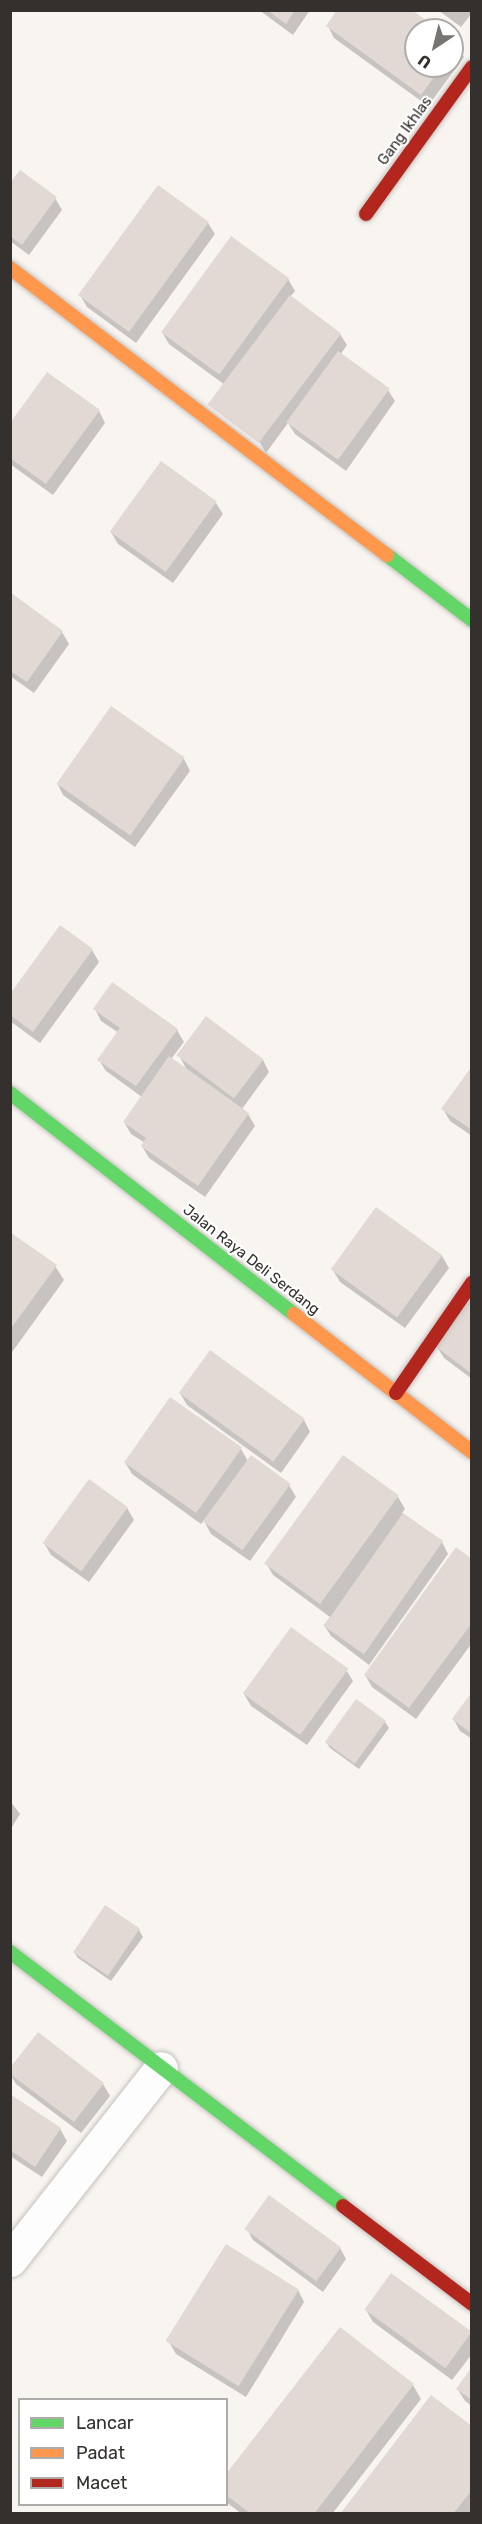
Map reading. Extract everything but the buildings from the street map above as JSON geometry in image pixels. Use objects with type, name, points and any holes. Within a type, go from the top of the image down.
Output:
[{"type":"street","name":"Gang Ikhlas","points":[[366,214],[471,67]]},
{"type":"street","points":[[10,268],[471,620]]},
{"type":"street","name":"Jalan Raya Deli Serdang","points":[[11,1096],[471,1452]]},
{"type":"street","points":[[396,1393],[471,1283]]},
{"type":"street","points":[[10,1952],[471,2304]]},
{"type":"street","points":[[10,2260],[161,2068]]},
{"type":"traffic: fast","points":[[387,555],[472,620]]},
{"type":"traffic: fast","points":[[10,1093],[294,1314]]},
{"type":"traffic: fast","points":[[10,1952],[343,2206]]},
{"type":"traffic: slow","points":[[10,268],[387,555]]},
{"type":"traffic: slow","points":[[294,1314],[472,1452]]},
{"type":"traffic: jam","points":[[366,214],[472,67]]},
{"type":"traffic: jam","points":[[396,1393],[472,1283]]},
{"type":"traffic: jam","points":[[343,2206],[472,2304]]}]
